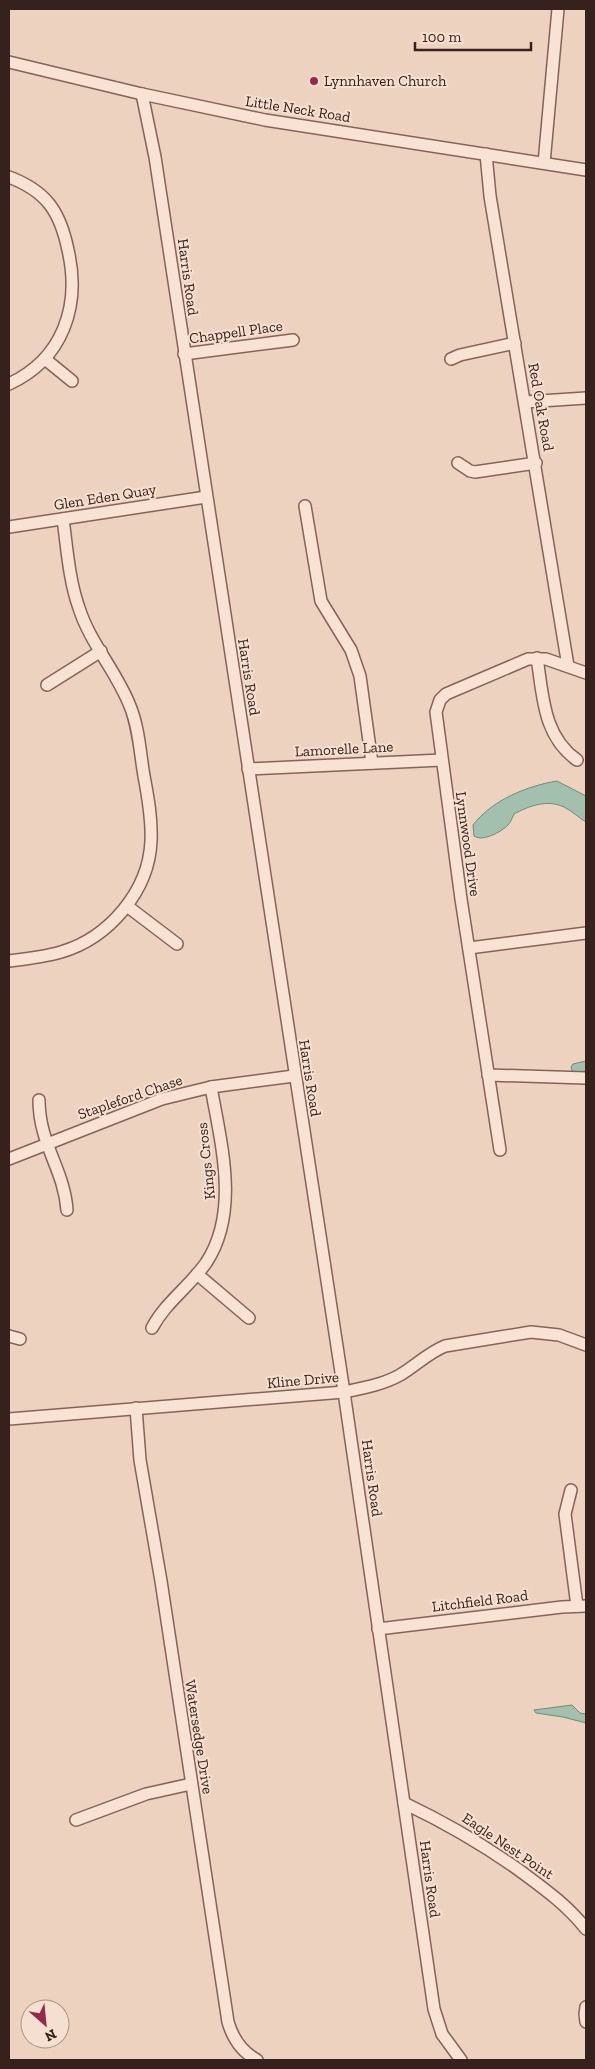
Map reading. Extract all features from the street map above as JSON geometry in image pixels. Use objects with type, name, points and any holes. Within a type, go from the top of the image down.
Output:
[{"type":"street","points":[[544,163],[558,9]]},
{"type":"street","name":"Little Neck Road","points":[[9,62],[142,94],[266,120],[586,170]]},
{"type":"street","name":"Harris Road","points":[[142,94],[155,157],[294,1076],[344,1392],[434,2009],[442,2034],[461,2060]]},
{"type":"street","name":"Red Oak Road","points":[[486,154],[490,196],[536,463],[568,666]]},
{"type":"street","points":[[9,177],[25,183],[54,209],[64,230],[71,261],[72,291],[67,322],[61,336],[45,359],[29,373],[9,384]]},
{"type":"street","name":"Chappell Place","points":[[184,354],[293,340]]},
{"type":"street","points":[[451,359],[460,355],[515,343]]},
{"type":"street","points":[[45,359],[72,381]]},
{"type":"street","points":[[525,402],[586,398]]},
{"type":"street","points":[[458,463],[476,472],[536,463]]},
{"type":"street","name":"Glen Eden Quay","points":[[9,527],[206,497]]},
{"type":"street","points":[[305,506],[321,601],[351,650],[360,676],[372,763]]},
{"type":"street","points":[[9,961],[50,955],[73,948],[102,931],[127,906],[133,897],[145,870],[151,842],[150,817],[133,714],[125,693],[85,623],[74,593],[63,518]]},
{"type":"street","points":[[47,685],[101,651]]},
{"type":"street","points":[[537,658],[547,718],[551,730],[562,747],[577,760]]},
{"type":"street","name":"Lynnwood Drive","points":[[500,1150],[468,948],[442,760],[436,712],[437,706],[443,696],[519,661],[546,658],[586,673]]},
{"type":"street","name":"Lamorelle Lane","points":[[248,768],[442,760]]},
{"type":"street","points":[[127,906],[177,944]]},
{"type":"street","points":[[468,948],[586,933]]},
{"type":"street","points":[[488,1075],[586,1078]]},
{"type":"street","name":"Stapleford Chase","points":[[9,1159],[162,1099],[212,1087],[294,1076]]},
{"type":"street","name":"Kings Cross","points":[[152,1328],[167,1305],[197,1274],[214,1249],[224,1218],[226,1191],[212,1087]]},
{"type":"street","points":[[39,1100],[40,1124],[46,1144],[61,1178],[67,1210]]},
{"type":"street","points":[[197,1274],[249,1318]]},
{"type":"street","name":"Kline Drive","points":[[9,1419],[344,1392],[385,1382],[411,1368],[434,1350],[454,1343],[531,1332],[559,1335],[586,1345]]},
{"type":"street","name":"Watersedge Drive","points":[[136,1408],[140,1460],[161,1581],[228,2022],[234,2037],[242,2049],[257,2060]]},
{"type":"street","points":[[571,1490],[565,1514],[582,1606]]},
{"type":"street","name":"Litchfield Road","points":[[378,1629],[582,1606]]},
{"type":"street","points":[[76,1820],[146,1794],[191,1784]]},
{"type":"street","name":"Eagle Nest Point","points":[[404,1803],[454,1827],[488,1848],[552,1894],[566,1906],[586,1929]]},
{"type":"street","points":[[586,2007],[586,2022]]},
{"type":"shaded area","points":[[557,781],[586,796],[586,822],[564,807],[538,804],[514,814],[508,825],[501,831],[482,838],[474,836],[473,825],[500,801],[534,786]]},
{"type":"shaded area","points":[[586,1061],[586,1071],[573,1073],[571,1067],[573,1064]]},
{"type":"shaded area","points":[[572,1705],[580,1713],[586,1714],[586,1723],[536,1713],[534,1710]]},
{"type":"place","name":"Lynnhaven Church","points":[[314,81]]}]
